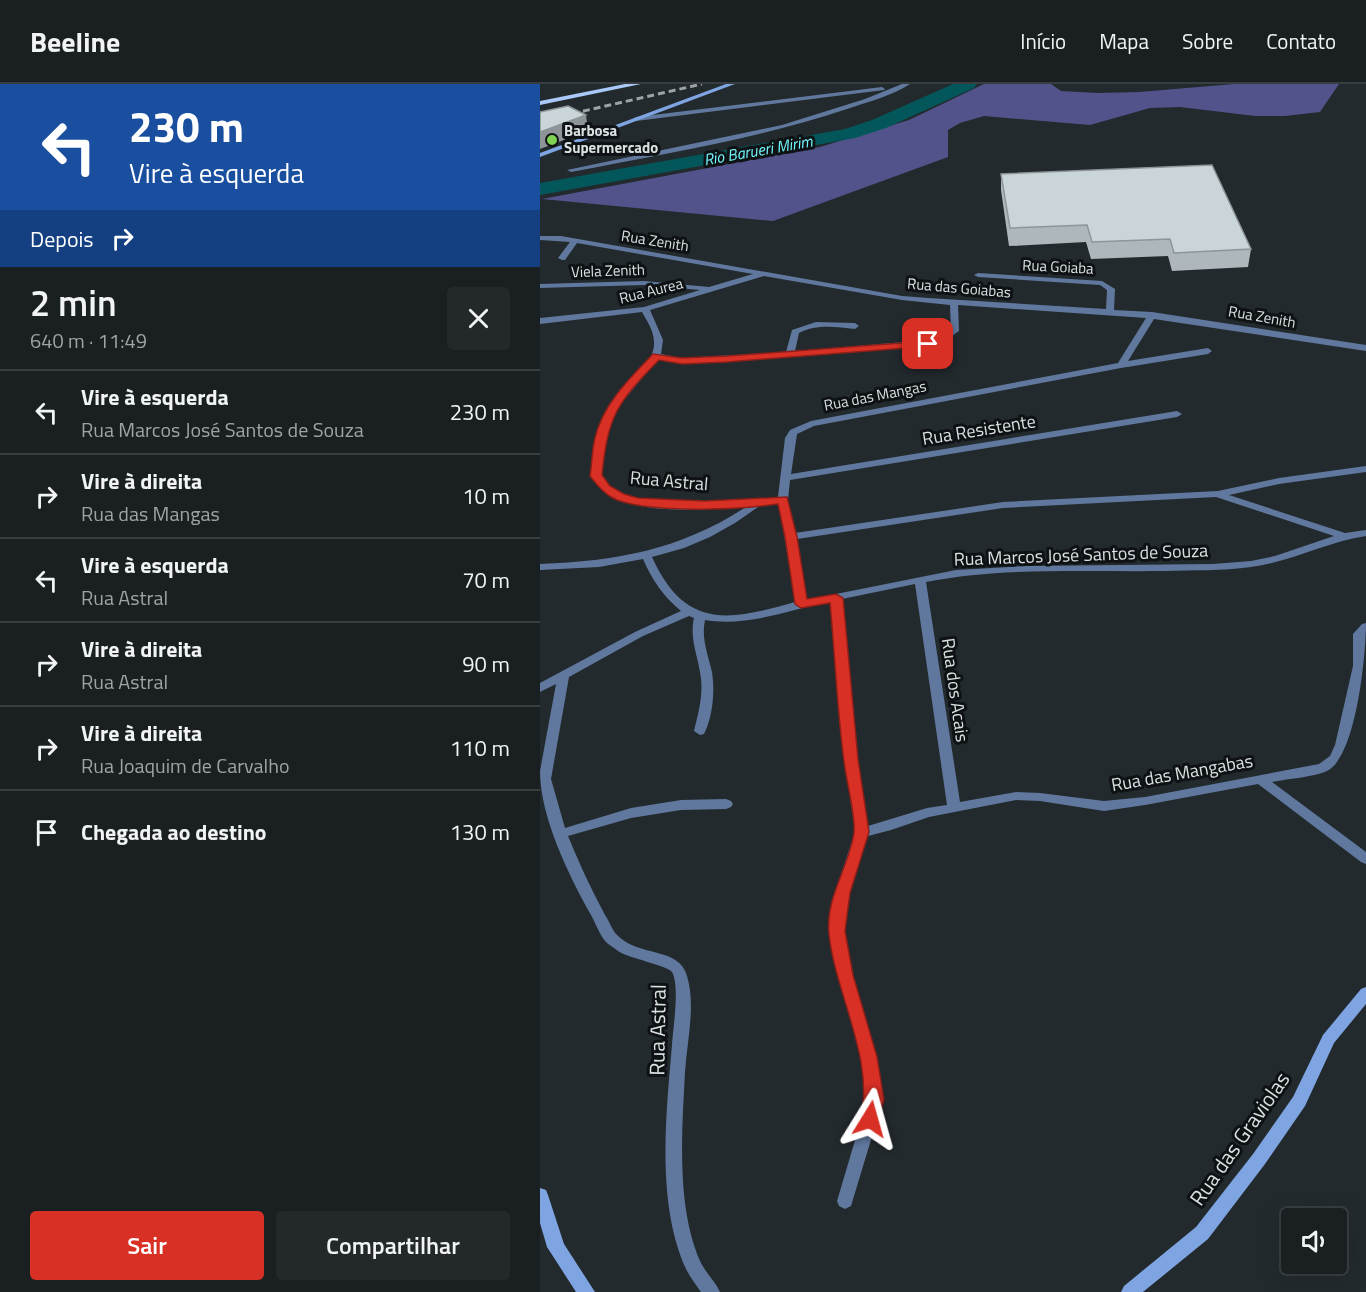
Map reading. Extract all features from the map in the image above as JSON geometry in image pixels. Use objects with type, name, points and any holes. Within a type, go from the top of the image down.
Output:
[{"type":"main road","points":[[540,96],[595,84]]},
{"type":"main road","points":[[540,103],[637,84]]},
{"type":"main road","points":[[540,155],[732,84]]},
{"type":"main road","name":"Rua das Graviolas","points":[[1130,1292],[1202,1233],[1299,1101],[1328,1039],[1366,993]]},
{"type":"main road","points":[[540,1195],[556,1247],[586,1292]]},
{"type":"street","points":[[636,119],[904,85]]},
{"type":"street","points":[[571,170],[680,151],[742,136],[837,110],[904,85]]},
{"type":"street","name":"Rua Zenith","points":[[540,238],[575,241],[766,273]]},
{"type":"street","name":"Viela Zenith","points":[[562,258],[575,241]]},
{"type":"street","name":"Rua Aurea","points":[[540,321],[645,309],[766,273]]},
{"type":"street","name":"Rua das Goiabas","points":[[766,273],[902,298],[954,304],[1152,315]]},
{"type":"street","name":"Rua Goiaba","points":[[978,275],[1102,283],[1111,289],[1110,311]]},
{"type":"street","name":"Viela Zenith","points":[[540,286],[644,283],[713,289]]},
{"type":"street","points":[[645,309],[658,341],[656,356],[682,361],[928,344],[941,340],[955,331],[954,304]]},
{"type":"street","points":[[1121,364],[1152,315]]},
{"type":"street","name":"Rua Zenith","points":[[1152,315],[1229,324],[1366,348]]},
{"type":"street","points":[[790,354],[795,332],[801,327],[815,324],[855,326]]},
{"type":"street","name":"Rua das Mangas","points":[[801,604],[783,500],[790,438],[793,432],[801,427],[1121,364],[1208,351]]},
{"type":"street","name":"Rua Astral","points":[[656,356],[610,410],[600,439],[596,476],[606,488],[620,497],[638,502],[756,504],[783,500]]},
{"type":"street","name":"Rua Resistente","points":[[786,478],[1177,414]]},
{"type":"street","points":[[791,537],[1003,505],[1218,494],[1279,481],[1366,469]]},
{"type":"street","points":[[1218,494],[1344,536]]},
{"type":"street","name":"Rua Astral","points":[[540,567],[647,557],[710,533],[756,504]]},
{"type":"street","name":"Rua Marcos José Santos de Souza","points":[[695,614],[719,619],[739,618],[920,579],[999,570],[1213,567],[1251,564],[1277,560],[1344,536],[1366,533]]},
{"type":"street","points":[[647,557],[654,573],[670,596],[695,614]]},
{"type":"street","name":"Rua dos Acais","points":[[920,579],[954,807]]},
{"type":"street","points":[[836,598],[851,759],[862,832],[842,893],[837,931],[845,975],[868,1057],[875,1100],[845,1201]]},
{"type":"street","points":[[540,688],[639,634],[695,614]]},
{"type":"street","points":[[695,614],[696,634],[707,679],[708,698],[700,731]]},
{"type":"street","name":"Rua das Mangabas","points":[[862,832],[954,807],[1016,796],[1104,806],[1323,768],[1335,758],[1341,745],[1359,666],[1359,634],[1366,626]]},
{"type":"street","name":"Rua Astral","points":[[563,677],[545,779],[560,834],[582,886],[611,938],[626,950],[670,962],[678,969],[681,979],[683,998],[674,1163],[679,1217],[687,1252],[703,1284],[711,1292]]},
{"type":"street","points":[[1261,780],[1366,859]]},
{"type":"street","points":[[560,834],[632,813],[681,805],[726,804]]},
{"type":"shaded area","points":[[984,84],[1051,84],[1061,91],[1098,93],[1234,84],[1339,84],[1320,112],[1285,116],[1255,116],[1180,107],[1150,108],[1090,125],[984,116],[960,123],[948,130],[948,157],[773,221],[542,199],[820,147],[909,120]]},
{"type":"building","points":[[568,106],[586,115],[540,132],[540,112]]},
{"type":"building","points":[[1212,165],[1251,249],[1174,253],[1170,239],[1092,242],[1087,225],[1010,228],[1001,174]]},
{"type":"waterway","name":"Rio Barueri Mirim","points":[[540,189],[848,134],[879,124],[968,84]]},
{"type":"railway","points":[[540,121],[702,84]]},
{"type":"place","name":"Barbosa Supermercado","points":[[552,140]]},
{"type":"route","points":[[870,1119],[875,1100],[868,1057],[845,975],[837,931],[842,893],[862,832],[851,759],[836,598],[801,604],[783,500],[756,504],[638,502],[620,497],[606,488],[596,476],[600,439],[610,410],[656,356],[682,361],[928,344]]}]
